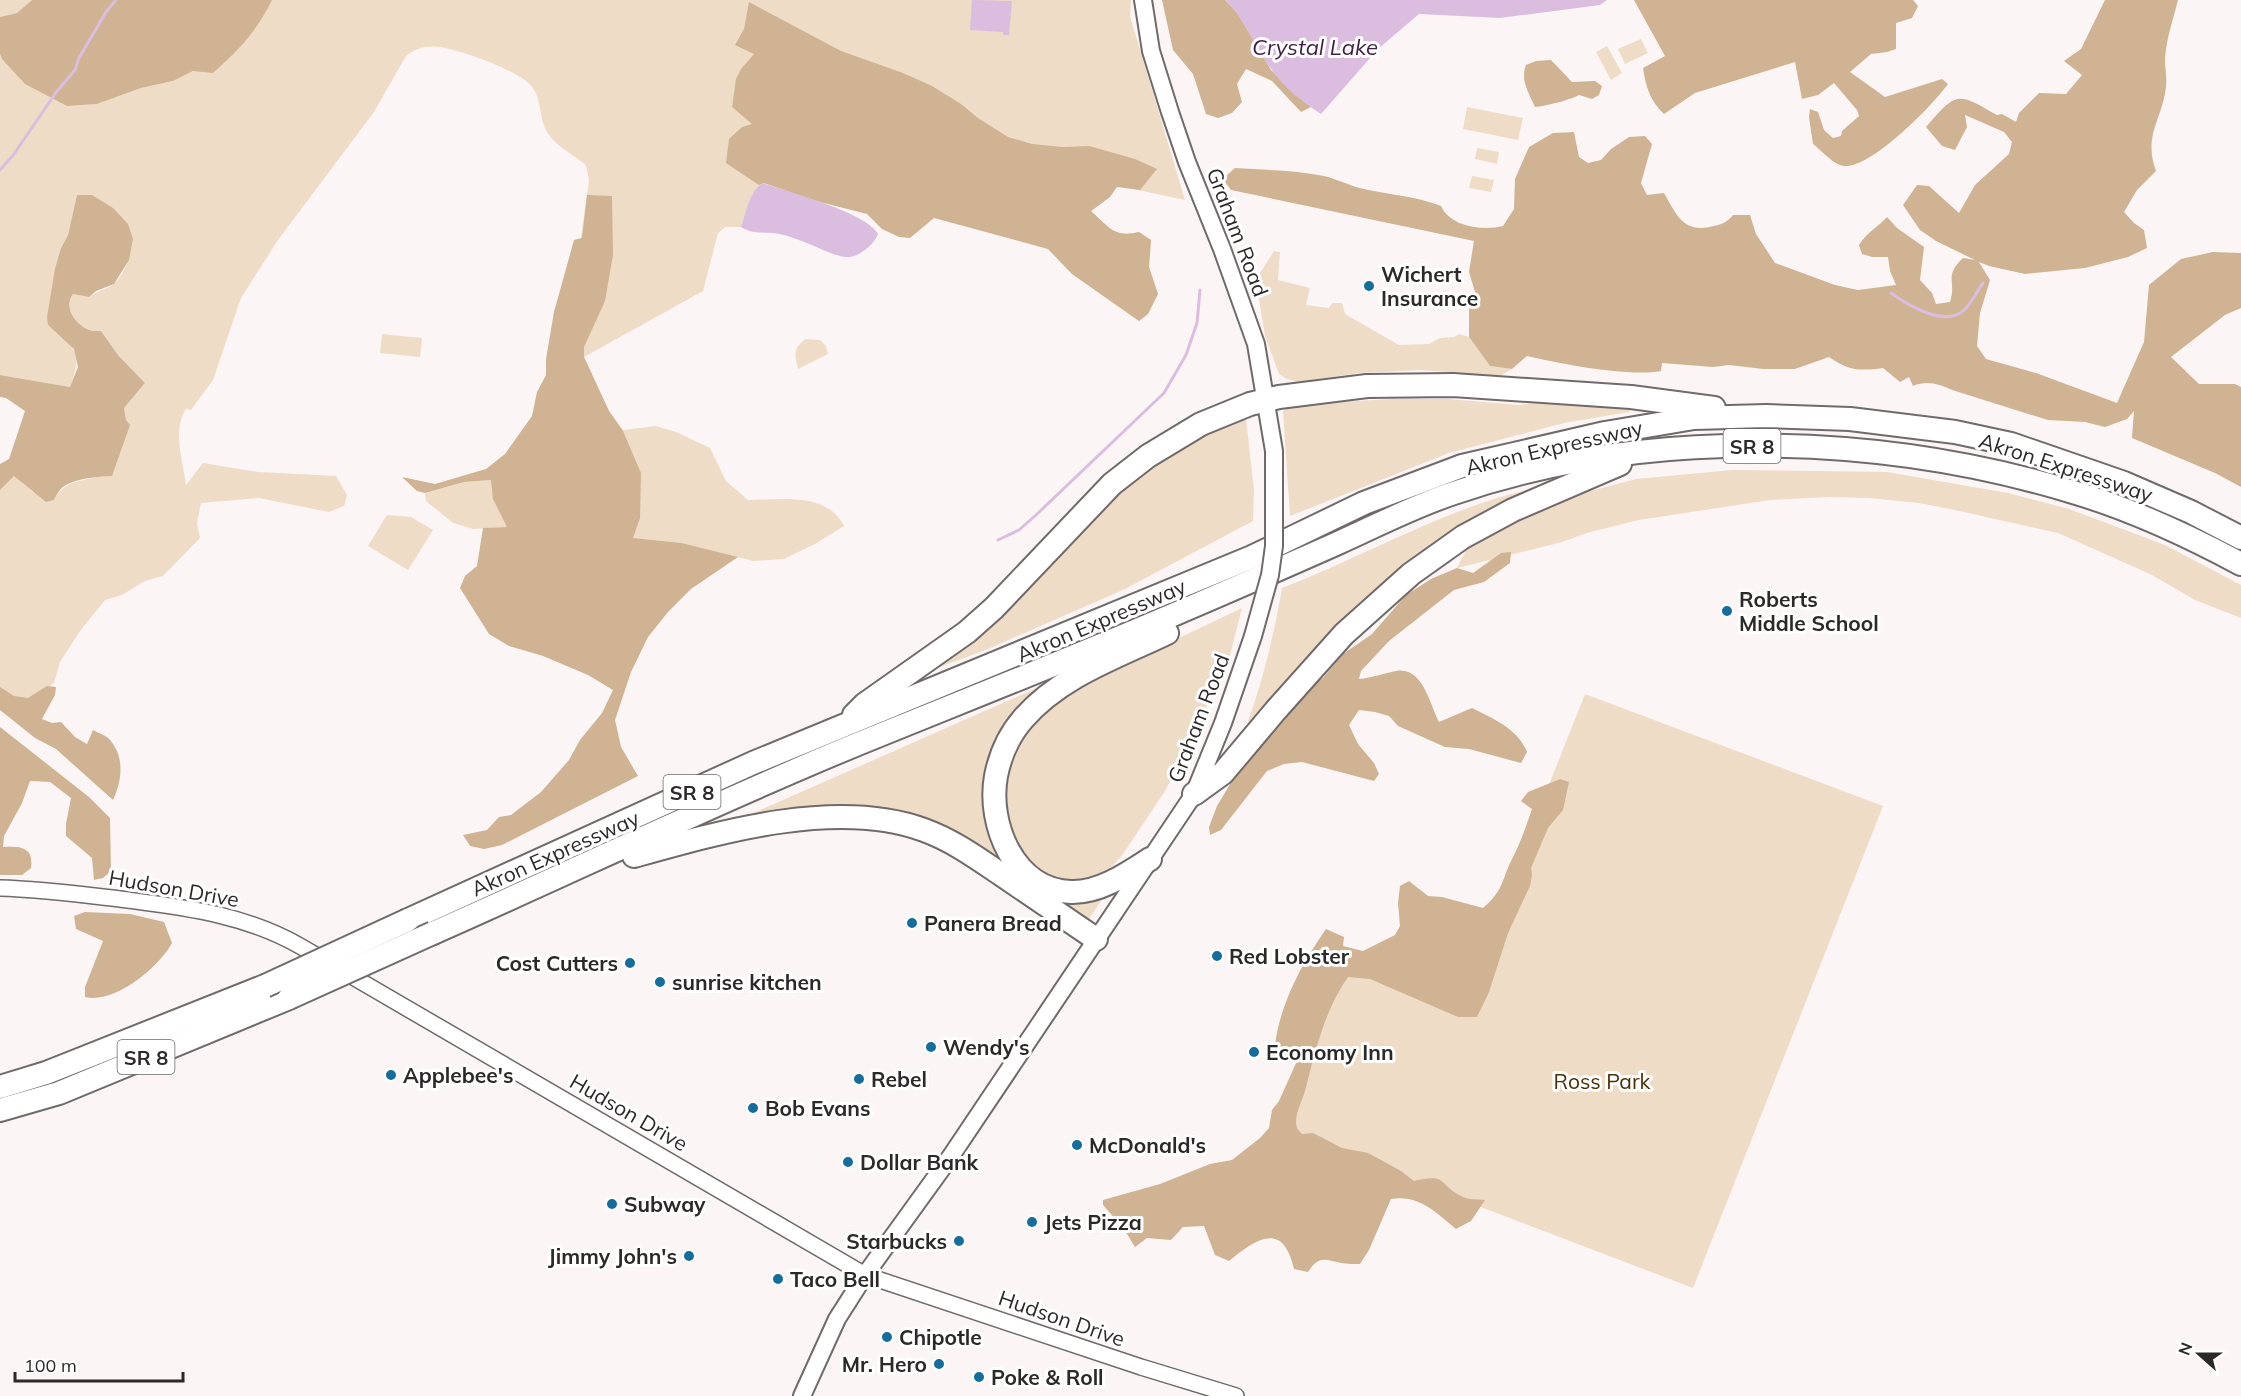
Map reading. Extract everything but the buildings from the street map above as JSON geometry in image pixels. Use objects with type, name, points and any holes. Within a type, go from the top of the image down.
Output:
[{"type":"highway","points":[[844,726],[865,704],[968,632],[994,608],[1112,484],[1148,456],[1202,424],[1250,404],[1367,386],[1453,385],[1631,397],[1766,416]]},
{"type":"highway","name":"Akron Expressway","points":[[0,1087],[46,1073],[265,986],[753,763],[979,672],[1252,557],[1364,503],[1462,466],[1605,432],[1694,418],[1766,416],[1850,419],[1955,432],[2011,444],[2142,491],[2191,512],[2241,538]]},
{"type":"highway","points":[[1194,794],[1222,773],[1344,634],[1411,574],[1463,537],[1513,510],[1617,464],[1719,446]]},
{"type":"highway","name":"Akron Expressway","points":[[0,1110],[59,1093],[289,998],[845,750],[1111,641],[1452,493],[1558,464],[1650,451],[1719,446],[1812,447],[1916,458],[1995,471],[2077,493],[2172,530],[2241,564]]},
{"type":"highway","points":[[1150,859],[1124,876],[1086,890],[1061,891],[1035,881],[1019,868],[1013,859],[999,826],[994,792],[1001,758],[1021,721],[1068,680],[1226,605],[1264,574]]},
{"type":"highway","points":[[563,875],[720,834],[774,824],[809,818],[846,816],[875,819],[909,825],[941,837],[968,852],[1096,939]]},
{"type":"main road","name":"Graham Road","points":[[802,1396],[837,1319],[951,1156],[1194,794],[1223,723],[1253,636],[1271,565],[1274,546],[1274,451],[1256,344],[1222,249],[1186,162],[1151,51],[1143,0]]},
{"type":"street","name":"Hudson Drive","points":[[0,888],[66,892],[201,910],[262,928],[300,946],[866,1275],[1141,1368],[1236,1396]]},
{"type":"green space","points":[[0,0],[32,0],[17,13],[0,17]]},
{"type":"green space","points":[[272,0],[1131,0],[1130,16],[1185,200],[731,104],[753,124],[1110,197],[1091,211],[1112,230],[1123,234],[1139,232],[1151,240],[1149,267],[1158,294],[1148,314],[1139,321],[1072,274],[1048,249],[1015,238],[868,200],[763,183],[752,197],[741,227],[725,227],[718,233],[703,291],[584,357],[609,411],[623,430],[656,426],[676,432],[710,448],[726,481],[748,500],[788,499],[814,502],[826,507],[836,515],[844,526],[784,559],[753,561],[682,543],[512,527],[473,529],[453,523],[426,501],[425,493],[464,482],[491,480],[552,442],[589,180],[586,165],[550,137],[543,121],[536,93],[526,81],[504,68],[462,52],[435,46],[418,49],[406,56],[374,112],[278,240],[241,298],[213,380],[191,410],[186,409],[180,426],[180,446],[186,485],[203,463],[258,472],[336,476],[347,495],[344,506],[329,512],[259,498],[201,503],[197,523],[200,538],[163,576],[145,581],[122,595],[105,600],[80,631],[60,662],[54,683],[19,709],[0,694],[0,490],[14,475],[33,492],[54,500],[58,493],[68,485],[100,476],[126,420],[124,408],[145,383],[118,355],[101,331],[87,329],[71,313],[69,303],[73,294],[89,297],[115,283],[127,262],[133,239],[77,196],[68,235],[61,248],[48,325],[71,345],[74,351],[76,366],[70,387],[0,375],[0,54],[2,59],[67,106],[97,104],[141,88],[173,81],[193,71]]},
{"type":"green space","points":[[1641,39],[1648,53],[1625,64],[1618,49]]},
{"type":"green space","points":[[1607,46],[1622,73],[1611,80],[1596,52]]},
{"type":"green space","points":[[1467,107],[1523,118],[1518,140],[1463,129]]},
{"type":"green space","points":[[1477,148],[1499,152],[1497,164],[1475,159]]},
{"type":"green space","points":[[1472,176],[1494,180],[1491,192],[1469,188]]},
{"type":"green space","points":[[1274,251],[1280,252],[1278,280],[1310,288],[1306,305],[1329,308],[1332,303],[1342,303],[1345,314],[1399,345],[1429,344],[1440,338],[1454,337],[1459,334],[1469,337],[1490,366],[1512,369],[1500,376],[1421,370],[1359,373],[1298,382],[1287,379],[1279,374],[1265,336],[1259,299],[1260,273]]},
{"type":"green space","points":[[382,334],[422,338],[420,357],[380,353]]},
{"type":"green space","points":[[806,339],[820,340],[826,346],[828,354],[798,369],[796,352],[798,346]]},
{"type":"green space","points":[[1448,399],[1519,405],[1541,401],[1626,406],[1631,409],[1629,412],[1564,423],[1449,453],[1290,516],[1283,411],[1288,408],[1338,402]]},
{"type":"green space","points":[[1243,418],[1246,419],[1254,490],[1253,521],[1125,589],[988,649],[932,670],[1114,490],[1174,447]]},
{"type":"green space","points":[[1732,470],[1887,472],[2008,493],[2069,509],[2165,545],[2241,585],[2241,618],[2195,600],[2152,575],[2058,533],[1919,503],[1869,498],[1770,500],[1639,520],[1457,568],[1468,546],[1530,507],[1636,479]]},
{"type":"green space","points":[[1541,487],[1475,521],[1254,724],[1248,721],[1268,655],[1282,588],[1442,518],[1507,495]]},
{"type":"green space","points":[[387,515],[411,517],[433,530],[408,570],[368,546]]},
{"type":"green space","points":[[1242,608],[1229,659],[1215,684],[1202,718],[1165,791],[1121,857],[1093,883],[1048,883],[1010,844],[1000,794],[1024,726],[1072,689]]},
{"type":"green space","points":[[1039,687],[1042,690],[991,770],[1016,872],[1105,895],[1087,922],[954,835],[740,819]]},
{"type":"green space","name":"Ross Park","points":[[1585,694],[1883,806],[1693,1288],[1282,1131],[1345,963],[1462,1004]]},
{"type":"shaded area","points":[[32,0],[272,0],[247,40],[213,73],[193,71],[173,81],[141,88],[97,104],[67,106],[25,84],[0,54],[0,17],[17,13]]},
{"type":"shaded area","points":[[1162,0],[1225,0],[1237,12],[1271,70],[1311,107],[1301,112],[1272,81],[1246,69],[1237,84],[1242,102],[1232,113],[1218,118],[1206,114],[1193,74],[1173,50]]},
{"type":"shaded area","points":[[1634,0],[1913,0],[1918,6],[1912,18],[1896,23],[1896,49],[1871,54],[1850,72],[1885,97],[1942,79],[1948,84],[1930,106],[1888,145],[1860,163],[1843,166],[1834,162],[1813,144],[1810,109],[1818,112],[1824,130],[1833,138],[1841,136],[1842,131],[1859,116],[1857,110],[1834,83],[1818,95],[1802,99],[1795,62],[1695,93],[1664,114],[1649,93],[1643,68],[1665,56]]},
{"type":"shaded area","points":[[2105,0],[2178,0],[2168,37],[2164,99],[2152,138],[2156,171],[2137,190],[2124,212],[2144,230],[2147,248],[2128,257],[2085,268],[2025,274],[1979,262],[1990,280],[1980,313],[1977,346],[1986,359],[2036,373],[2117,403],[2144,342],[2149,285],[2181,259],[2213,252],[2241,253],[2241,308],[2225,315],[2171,357],[2199,384],[2235,384],[2241,387],[2241,487],[2215,473],[2132,438],[2134,411],[2127,419],[2105,427],[2085,422],[2048,420],[1938,385],[1923,383],[1913,386],[1909,377],[1900,382],[1883,368],[1855,369],[1829,357],[1795,369],[1662,363],[1661,371],[1631,372],[1576,366],[1527,356],[1512,369],[1490,366],[1469,337],[1469,309],[1475,292],[1469,272],[1474,241],[1231,190],[1225,182],[1227,175],[1235,168],[1313,174],[1364,189],[1432,203],[1441,206],[1445,213],[1460,223],[1487,228],[1503,226],[1514,209],[1515,179],[1529,147],[1553,133],[1574,132],[1579,157],[1588,163],[1601,160],[1611,149],[1629,137],[1645,136],[1652,144],[1641,183],[1647,195],[1664,193],[1678,216],[1688,225],[1704,228],[1727,221],[1733,215],[1750,215],[1756,234],[1775,263],[1835,285],[1858,290],[1896,285],[1890,271],[1888,257],[1872,257],[1862,254],[1859,245],[1887,217],[1897,228],[1924,247],[1920,280],[1932,293],[1936,304],[1950,302],[1952,275],[1957,264],[1963,258],[1975,260],[1936,241],[1920,230],[1903,205],[1917,185],[1929,186],[1959,213],[1975,185],[2009,154],[2012,142],[2004,132],[1965,115],[1967,127],[1955,150],[1942,146],[1926,127],[1945,107],[1958,99],[1973,102],[2016,122],[2019,113],[2039,93],[2066,94],[2082,75],[2064,61],[2081,49]]},
{"type":"shaded area","points":[[749,2],[841,51],[932,86],[1008,137],[1032,144],[1063,147],[1089,146],[1135,159],[1157,169],[1140,190],[1117,187],[1110,197],[1091,211],[1112,230],[1123,234],[1139,232],[1151,240],[1149,267],[1158,294],[1148,314],[1139,321],[1072,274],[1048,249],[934,218],[910,238],[899,237],[882,229],[867,214],[812,200],[764,183],[759,185],[726,163],[729,139],[742,127],[752,124],[732,107],[736,79],[754,54],[735,45],[744,29]]},
{"type":"shaded area","points":[[1551,60],[1572,82],[1595,81],[1602,86],[1599,95],[1592,99],[1579,95],[1535,107],[1525,81],[1526,65],[1536,61]]},
{"type":"shaded area","points":[[77,195],[92,195],[113,208],[128,224],[133,239],[129,260],[114,284],[96,291],[89,297],[73,294],[69,303],[71,313],[87,329],[101,331],[118,355],[145,383],[124,408],[126,420],[130,425],[112,476],[88,478],[70,483],[60,489],[54,500],[46,502],[14,476],[0,490],[0,464],[9,459],[25,411],[6,398],[0,397],[0,375],[70,387],[78,367],[74,349],[48,325],[47,317],[55,269],[61,248],[68,235]]},
{"type":"shaded area","points":[[587,195],[612,196],[613,255],[605,301],[584,347],[584,357],[609,411],[623,431],[641,473],[640,518],[633,538],[682,543],[738,557],[691,589],[668,612],[648,637],[631,672],[615,720],[621,747],[638,776],[502,845],[484,849],[470,846],[463,835],[487,830],[499,817],[511,815],[541,792],[569,760],[580,740],[602,713],[613,690],[588,675],[543,656],[509,646],[489,634],[460,588],[465,576],[477,566],[483,528],[507,527],[493,499],[491,480],[464,482],[425,493],[417,491],[402,477],[435,484],[486,469],[505,454],[532,416],[537,392],[546,375],[546,359],[554,312],[574,240],[582,238]]},
{"type":"shaded area","points":[[1511,552],[1510,563],[1484,582],[1454,590],[1389,641],[1361,671],[1359,679],[1396,671],[1413,674],[1424,688],[1439,722],[1472,708],[1480,712],[1497,721],[1518,737],[1527,752],[1521,763],[1469,749],[1445,747],[1398,726],[1389,716],[1359,710],[1349,725],[1358,744],[1374,763],[1379,774],[1374,781],[1302,762],[1284,764],[1267,771],[1221,830],[1210,835],[1209,827],[1217,806],[1241,766],[1307,688],[1323,678],[1343,654],[1372,634],[1406,595],[1431,579],[1457,568],[1473,573],[1501,553]]},
{"type":"shaded area","points":[[47,686],[56,687],[55,695],[42,719],[52,723],[61,722],[75,737],[87,744],[93,730],[110,740],[115,747],[120,761],[120,777],[113,800],[56,749],[35,738],[0,710],[0,687],[14,696],[28,698]]},
{"type":"shaded area","points":[[0,727],[89,797],[110,818],[111,871],[103,878],[94,880],[92,858],[66,836],[71,798],[50,782],[30,781],[22,803],[4,836],[3,847],[20,847],[28,851],[31,868],[22,875],[0,875]]},
{"type":"shaded area","points":[[1560,779],[1569,782],[1563,810],[1548,828],[1531,868],[1530,886],[1508,933],[1489,992],[1477,1017],[1458,1017],[1370,979],[1348,977],[1327,1017],[1297,1114],[1296,1126],[1302,1134],[1313,1133],[1342,1148],[1368,1153],[1414,1181],[1438,1179],[1464,1197],[1485,1200],[1471,1221],[1456,1229],[1434,1211],[1418,1202],[1401,1198],[1391,1199],[1369,1250],[1360,1264],[1322,1260],[1315,1263],[1308,1272],[1294,1269],[1283,1244],[1276,1239],[1268,1238],[1259,1241],[1229,1261],[1215,1255],[1204,1226],[1183,1227],[1171,1240],[1147,1238],[1135,1247],[1124,1229],[1103,1205],[1103,1200],[1160,1184],[1210,1164],[1232,1160],[1269,1128],[1272,1110],[1279,1101],[1297,1061],[1275,1045],[1282,1014],[1293,984],[1326,929],[1344,937],[1343,946],[1363,951],[1395,935],[1400,926],[1398,903],[1400,886],[1409,881],[1428,896],[1442,897],[1483,908],[1499,890],[1532,809],[1521,801],[1528,792]]},
{"type":"shaded area","points":[[85,912],[130,914],[164,922],[172,943],[157,963],[122,990],[97,998],[85,997],[85,987],[103,941],[76,929],[74,916]]},
{"type":"water","points":[[972,0],[1012,1],[1009,35],[1003,35],[1003,32],[970,30]]},
{"type":"water","name":"Crystal Lake","points":[[1225,0],[1607,0],[1600,5],[1500,18],[1419,14],[1378,49],[1321,114],[1295,95],[1277,77],[1233,8]]},
{"type":"water","points":[[763,183],[844,211],[871,226],[878,234],[871,245],[863,251],[854,256],[845,257],[788,236],[745,229],[741,227],[749,203],[754,191]]},
{"type":"waterway","points":[[0,170],[14,154],[57,91],[75,70],[79,58],[106,12],[116,0]]},
{"type":"waterway","points":[[1891,293],[1927,313],[1947,317],[1964,310],[1983,283]]},
{"type":"waterway","points":[[998,540],[1019,530],[1036,515],[1164,393],[1186,355],[1197,323],[1200,290]]},
{"type":"place","name":"Wichert Insurance","points":[[1369,286]]},
{"type":"place","name":"Roberts Middle School","points":[[1727,611]]},
{"type":"place","name":"Panera Bread","points":[[912,923]]},
{"type":"place","name":"Red Lobster","points":[[1217,956]]},
{"type":"place","name":"Cost Cutters","points":[[630,963]]},
{"type":"place","name":"sunrise kitchen","points":[[660,982]]},
{"type":"place","name":"Wendy's","points":[[931,1047]]},
{"type":"place","name":"Economy Inn","points":[[1254,1052]]},
{"type":"place","name":"Applebee's","points":[[391,1075]]},
{"type":"place","name":"Rebel","points":[[859,1079]]},
{"type":"place","name":"Bob Evans","points":[[753,1108]]},
{"type":"place","name":"McDonald's","points":[[1077,1145]]},
{"type":"place","name":"Dollar Bank","points":[[848,1162]]},
{"type":"place","name":"Subway","points":[[612,1204]]},
{"type":"place","name":"Jets Pizza","points":[[1032,1222]]},
{"type":"place","name":"Starbucks","points":[[959,1241]]},
{"type":"place","name":"Jimmy John's","points":[[689,1256]]},
{"type":"place","name":"Taco Bell","points":[[778,1279]]},
{"type":"place","name":"Chipotle","points":[[887,1337]]},
{"type":"place","name":"Mr. Hero","points":[[939,1364]]},
{"type":"place","name":"Poke & Roll","points":[[979,1377]]}]
